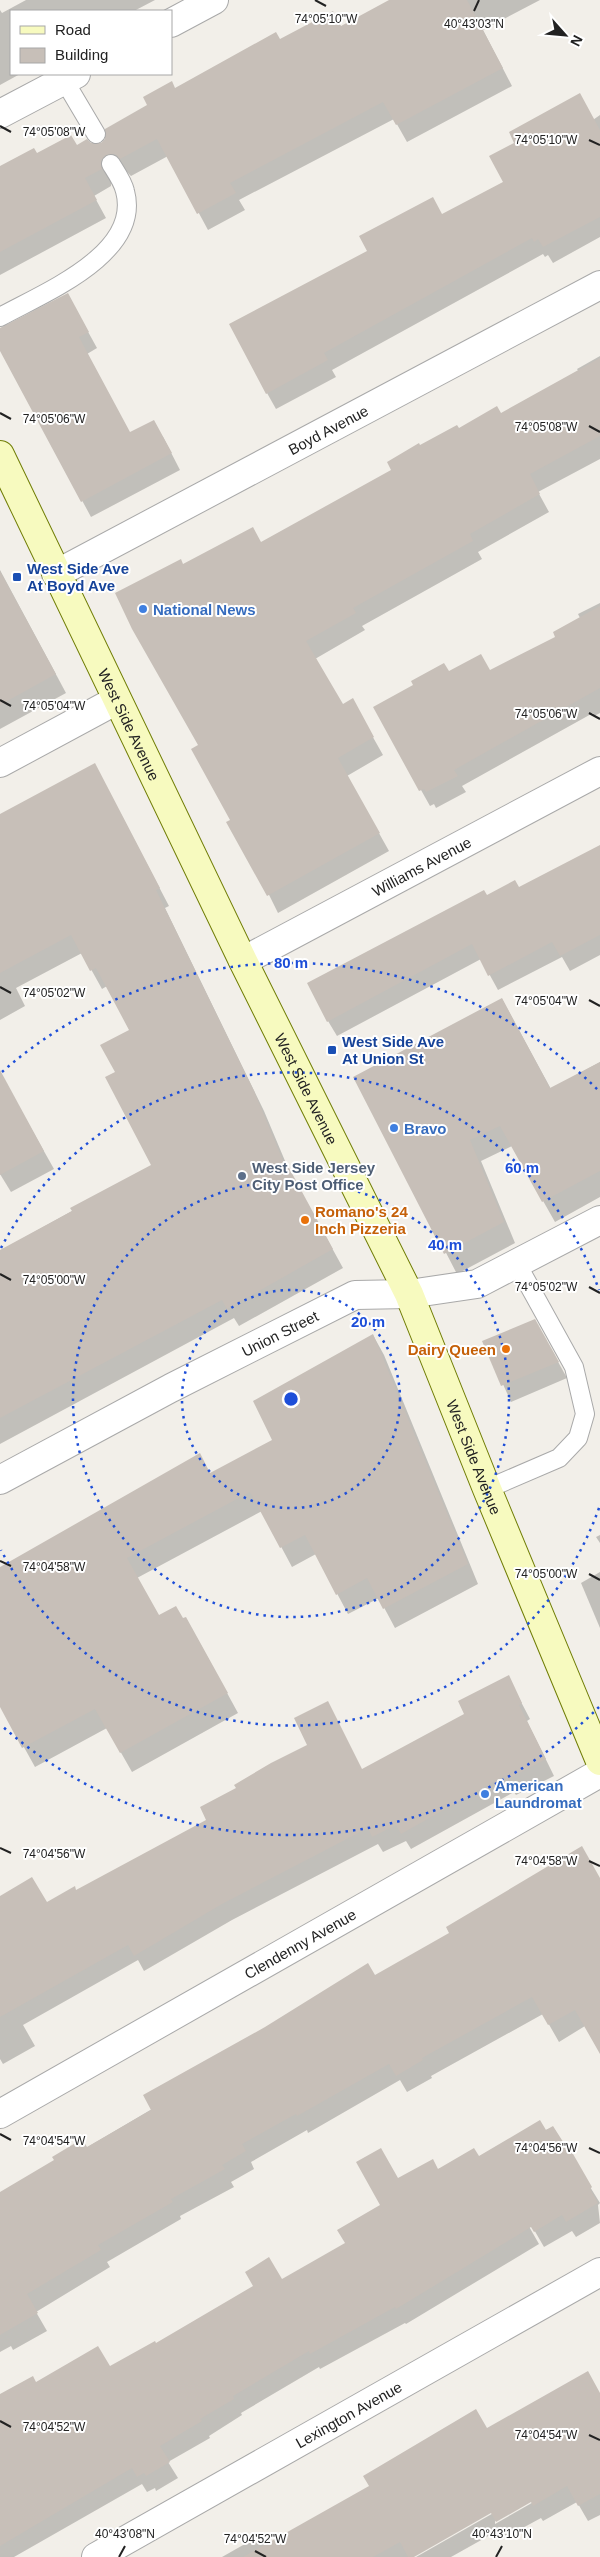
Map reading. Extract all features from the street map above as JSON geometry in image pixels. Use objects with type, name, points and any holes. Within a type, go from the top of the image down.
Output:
[{"type":"main road","name":"West Side Avenue","points":[[0,455],[243,961],[409,1294],[486,1489],[600,1761]]},
{"type":"street","points":[[172,22],[214,0]]},
{"type":"street","points":[[0,114],[70,77]]},
{"type":"street","name":"Boyd Avenue","points":[[56,574],[600,285]]},
{"type":"street","points":[[0,763],[117,700]]},
{"type":"street","name":"Williams Avenue","points":[[243,961],[600,772]]},
{"type":"street","name":"Union Street","points":[[0,1480],[171,1388],[356,1295],[409,1294],[476,1284],[600,1220]]},
{"type":"street","name":"Clendenny Avenue","points":[[0,2114],[600,1773]]},
{"type":"street","name":"Lexington Avenue","points":[[96,2557],[600,2272]]},
{"type":"lane","points":[[70,77],[96,134]]},
{"type":"lane","points":[[0,317],[87,268],[120,234],[126,216],[125,191],[111,164]]},
{"type":"lane","points":[[486,1489],[559,1458],[578,1438],[585,1414],[574,1367],[517,1264]]},
{"type":"building","points":[[389,0],[467,0],[503,68],[396,125],[383,102],[230,183],[236,193],[197,214],[157,139],[120,159],[115,154],[106,155],[101,160],[102,169],[85,178],[97,200],[0,252],[0,166],[34,148],[37,153],[71,135],[77,145],[87,139],[91,143],[101,143],[105,139],[105,129],[147,105],[143,97],[172,81],[175,88],[276,32],[280,39],[333,11],[341,26]]},
{"type":"building","points":[[580,93],[600,130],[600,217],[543,247],[538,239],[534,242],[532,238],[324,353],[328,360],[266,394],[229,324],[367,251],[359,236],[433,197],[442,214],[503,182],[489,156],[514,143],[509,132]]},
{"type":"building","points":[[68,293],[89,332],[79,337],[130,432],[154,420],[172,453],[81,502],[0,351],[0,328]]},
{"type":"building","points":[[600,358],[600,436],[530,474],[540,494],[470,534],[473,541],[353,608],[356,613],[306,641],[343,704],[353,698],[374,737],[338,758],[380,833],[267,896],[226,822],[230,820],[191,749],[198,745],[132,629],[115,593],[181,559],[183,564],[253,527],[261,542],[391,470],[387,462],[419,443],[420,445],[457,425],[459,428],[497,406],[501,413]]},
{"type":"building","points":[[0,571],[56,674],[0,705]]},
{"type":"building","points":[[600,606],[600,688],[454,770],[458,776],[426,792],[424,789],[419,791],[373,707],[413,685],[411,681],[444,663],[449,671],[481,654],[490,670],[555,637],[553,632]]},
{"type":"building","points":[[95,763],[160,888],[156,890],[254,1091],[286,1168],[288,1166],[333,1249],[227,1309],[222,1300],[0,1418],[0,1250],[72,1211],[70,1208],[151,1165],[105,1077],[115,1072],[100,1045],[129,1030],[96,968],[90,971],[71,935],[0,973],[0,814]]},
{"type":"building","points":[[600,845],[600,935],[560,956],[552,942],[488,976],[472,944],[327,1022],[307,983],[484,890],[487,895],[515,880],[519,887]]},
{"type":"building","points":[[502,998],[550,1088],[600,1062],[600,1171],[542,1202],[500,1126],[470,1140],[504,1222],[444,1254],[353,1077]]},
{"type":"building","points":[[0,1070],[44,1151],[0,1175]]},
{"type":"building","points":[[535,1319],[559,1362],[501,1386],[482,1341]]},
{"type":"building","points":[[373,1334],[468,1564],[383,1609],[367,1578],[336,1595],[305,1535],[280,1548],[250,1492],[127,1558],[159,1615],[176,1606],[183,1618],[186,1617],[228,1693],[120,1753],[95,1709],[22,1748],[0,1707],[0,1567],[200,1453],[210,1473],[272,1440],[253,1401]]},
{"type":"building","points":[[509,1675],[522,1703],[519,1705],[546,1759],[506,1780],[504,1776],[401,1834],[396,1825],[372,1837],[368,1828],[222,1904],[134,1956],[128,1945],[0,2017],[0,1896],[32,1877],[47,1902],[75,1886],[76,1890],[206,1820],[200,1807],[236,1788],[234,1785],[271,1763],[307,1745],[294,1718],[328,1701],[362,1769],[464,1714],[458,1701]]},
{"type":"building","points":[[582,1846],[600,1878],[600,2054],[575,2010],[548,2025],[532,1997],[422,2058],[423,2060],[396,2076],[389,2064],[297,2116],[296,2114],[242,2144],[246,2151],[222,2165],[225,2169],[171,2199],[173,2202],[98,2245],[101,2250],[27,2294],[38,2313],[0,2335],[0,2192],[54,2160],[52,2157],[82,2139],[87,2147],[151,2110],[143,2095],[265,2027],[368,1963],[375,1975],[449,1933],[446,1927]]},
{"type":"building","points":[[540,2120],[546,2130],[553,2126],[567,2148],[569,2147],[592,2187],[590,2189],[598,2203],[566,2222],[562,2215],[534,2232],[531,2227],[396,2309],[395,2307],[310,2354],[309,2351],[233,2396],[234,2399],[200,2419],[202,2421],[160,2446],[170,2462],[146,2476],[144,2473],[137,2477],[132,2468],[0,2546],[0,2394],[33,2376],[36,2382],[98,2346],[110,2366],[155,2341],[156,2343],[253,2286],[245,2272],[269,2257],[282,2279],[345,2243],[337,2230],[380,2205],[356,2162],[381,2148],[398,2178],[433,2159],[438,2169],[474,2148],[479,2156]]},
{"type":"building","points":[[588,2371],[600,2393],[600,2494],[578,2506],[567,2486],[533,2506],[531,2502],[496,2522],[491,2513],[414,2557],[408,2557],[400,2542],[373,2557],[243,2557],[369,2486],[363,2476],[476,2409],[487,2428]]},
{"type":"place","name":"West Side Ave At Boyd Ave","points":[[17,577]]},
{"type":"place","name":"National News","points":[[143,609]]},
{"type":"place","name":"West Side Ave At Union St","points":[[332,1050]]},
{"type":"place","name":"Bravo","points":[[394,1128]]},
{"type":"place","name":"West Side Jersey City Post Office","points":[[242,1176]]},
{"type":"place","name":"Romano's 24 Inch Pizzeria","points":[[305,1220]]},
{"type":"place","name":"Dairy Queen","points":[[506,1349]]},
{"type":"place","name":"American Laundromat","points":[[485,1794]]}]
